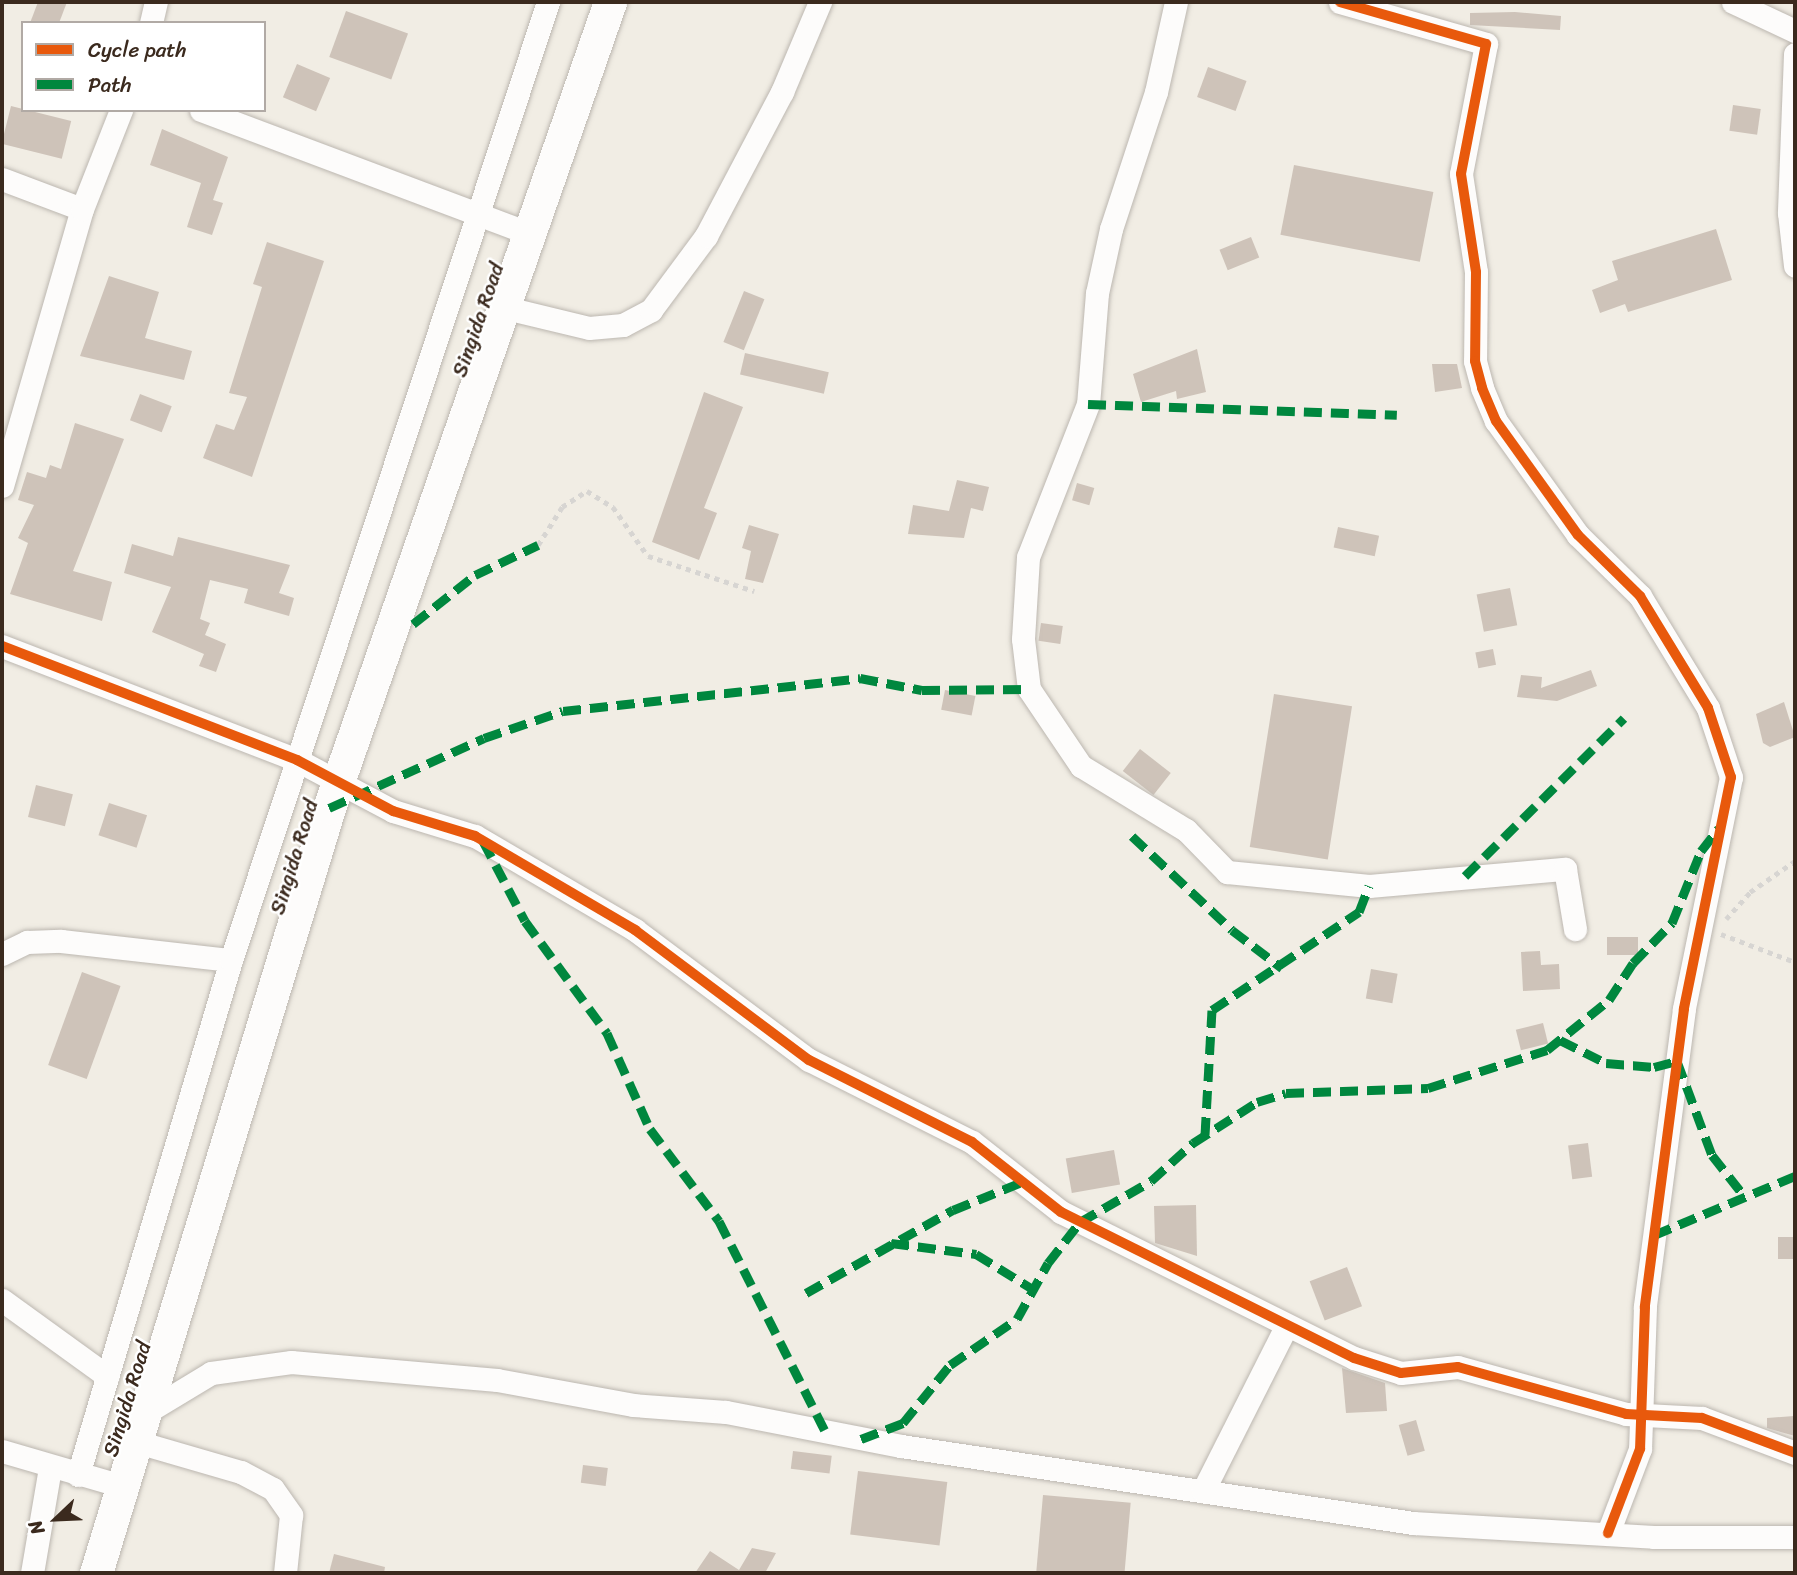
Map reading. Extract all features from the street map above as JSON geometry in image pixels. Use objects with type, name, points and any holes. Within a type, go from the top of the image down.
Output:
[{"type":"highway","name":"Singida Road","points":[[96,1573],[138,1428],[339,779],[610,2]]},
{"type":"street","points":[[151,21],[156,2]]},
{"type":"street","points":[[78,1475],[231,960],[548,2]]},
{"type":"street","points":[[502,307],[589,328],[623,325],[651,310],[706,236],[782,92],[820,2]]},
{"type":"street","points":[[1176,2],[1156,92],[1108,241],[1088,404],[1028,557],[1023,639],[1029,690],[1082,766],[1186,830],[1227,872],[1369,887],[1565,869],[1574,929]]},
{"type":"street","points":[[1340,2],[1486,44],[1461,174],[1476,272],[1475,361],[1482,388],[1496,421],[1578,535],[1640,596],[1708,708],[1731,776],[1684,1009],[1645,1307],[1640,1449],[1608,1534]]},
{"type":"street","points":[[1732,2],[1795,32]]},
{"type":"street","points":[[1795,54],[1789,214],[1795,266]]},
{"type":"street","points":[[2,486],[8,443],[82,209],[120,112]]},
{"type":"street","points":[[206,112],[529,233]]},
{"type":"street","points":[[2,179],[82,209]]},
{"type":"street","points":[[2,646],[297,760],[339,779],[393,811],[475,836],[577,893],[809,1060],[972,1142],[1061,1212],[1286,1327],[1377,1367],[1401,1373],[1458,1367],[1643,1416],[1702,1418],[1795,1453]]},
{"type":"street","points":[[2,954],[27,942],[61,941],[231,960]]},
{"type":"street","points":[[2,1300],[107,1376]]},
{"type":"street","points":[[1203,1490],[1286,1327]]},
{"type":"street","points":[[285,1573],[291,1515],[273,1489],[241,1472],[138,1428],[211,1373],[291,1363],[497,1380],[633,1405],[726,1412],[901,1446],[1413,1523],[1608,1534],[1795,1537]]},
{"type":"street","points":[[2,1451],[50,1468],[122,1486]]},
{"type":"street","points":[[32,1573],[50,1468]]},
{"type":"path","points":[[538,545],[562,508],[587,491],[613,507],[648,556],[754,591]]},
{"type":"path","points":[[1795,861],[1750,892],[1714,932],[1795,962]]},
{"type":"building","points":[[38,2],[67,2],[60,21],[31,21]]},
{"type":"building","points":[[346,11],[408,34],[391,80],[329,57]]},
{"type":"building","points":[[1515,12],[1561,16],[1560,30],[1470,25],[1470,13]]},
{"type":"building","points":[[297,64],[330,78],[316,111],[283,97]]},
{"type":"building","points":[[1208,67],[1247,81],[1236,111],[1197,97]]},
{"type":"building","points":[[1733,105],[1761,109],[1757,135],[1729,131]]},
{"type":"building","points":[[11,106],[21,108],[21,112],[35,112],[71,121],[62,159],[2,142]]},
{"type":"building","points":[[162,129],[228,157],[213,200],[223,203],[212,235],[187,227],[201,183],[150,165]]},
{"type":"building","points":[[1294,165],[1433,192],[1420,262],[1280,235]]},
{"type":"building","points":[[1716,229],[1732,280],[1628,312],[1625,304],[1600,313],[1592,290],[1618,280],[1612,261]]},
{"type":"building","points":[[1251,237],[1259,257],[1228,270],[1219,250]]},
{"type":"building","points":[[267,242],[324,261],[252,477],[203,458],[216,424],[234,430],[247,397],[229,393],[262,287],[253,284]]},
{"type":"building","points":[[109,276],[159,292],[145,338],[192,351],[184,380],[80,356]]},
{"type":"building","points":[[744,291],[764,299],[744,350],[723,342]]},
{"type":"building","points":[[1197,349],[1206,392],[1177,399],[1176,391],[1141,402],[1133,374]]},
{"type":"building","points":[[745,353],[829,372],[824,394],[740,374]]},
{"type":"building","points":[[1432,364],[1457,364],[1462,388],[1435,392]]},
{"type":"building","points":[[704,392],[743,407],[704,508],[717,513],[699,560],[652,542]]},
{"type":"building","points":[[140,394],[172,406],[162,432],[130,420]]},
{"type":"building","points":[[75,423],[124,439],[73,571],[112,582],[102,621],[10,594],[28,543],[18,538],[34,505],[18,500],[27,472],[46,478],[50,465],[61,469]]},
{"type":"building","points":[[957,480],[989,487],[983,511],[971,508],[964,538],[908,534],[913,505],[949,511]]},
{"type":"building","points":[[1077,483],[1094,488],[1089,505],[1072,500]]},
{"type":"building","points":[[749,525],[779,534],[763,583],[745,579],[751,551],[742,548]]},
{"type":"building","points":[[1338,527],[1379,536],[1375,556],[1334,548]]},
{"type":"building","points":[[178,537],[290,565],[279,593],[294,598],[289,616],[244,603],[248,589],[210,580],[200,619],[210,623],[205,635],[226,644],[216,672],[199,666],[204,654],[152,632],[171,587],[124,573],[132,544],[173,556]]},
{"type":"building","points":[[1510,588],[1517,625],[1484,632],[1477,594]]},
{"type":"building","points":[[1041,623],[1063,626],[1060,644],[1038,641]]},
{"type":"building","points":[[1493,649],[1496,665],[1478,668],[1475,652]]},
{"type":"building","points":[[1591,670],[1597,686],[1557,701],[1517,697],[1521,675],[1542,677],[1541,688]]},
{"type":"building","points":[[945,690],[975,696],[972,716],[941,710]]},
{"type":"building","points":[[1274,694],[1352,706],[1328,859],[1250,847]]},
{"type":"building","points":[[1784,702],[1795,737],[1770,747],[1763,743],[1756,714]]},
{"type":"building","points":[[1140,749],[1171,773],[1153,795],[1123,771]]},
{"type":"building","points":[[36,785],[73,794],[65,826],[28,817]]},
{"type":"building","points":[[109,803],[147,815],[137,848],[98,835]]},
{"type":"building","points":[[1607,937],[1638,937],[1638,955],[1607,955]]},
{"type":"building","points":[[1540,951],[1541,965],[1559,964],[1560,989],[1523,991],[1521,952]]},
{"type":"building","points":[[1371,969],[1398,974],[1392,1003],[1366,999]]},
{"type":"building","points":[[82,972],[121,986],[87,1079],[48,1065]]},
{"type":"building","points":[[1543,1023],[1548,1043],[1521,1050],[1516,1030]]},
{"type":"building","points":[[1588,1143],[1592,1177],[1572,1179],[1568,1145]]},
{"type":"building","points":[[1114,1150],[1120,1184],[1072,1193],[1066,1159]]},
{"type":"building","points":[[1196,1205],[1197,1256],[1155,1243],[1154,1206]]},
{"type":"building","points":[[1778,1237],[1795,1237],[1795,1259],[1778,1259]]},
{"type":"building","points":[[1347,1267],[1362,1306],[1325,1321],[1310,1281]]},
{"type":"building","points":[[1342,1368],[1385,1383],[1387,1411],[1346,1413]]},
{"type":"building","points":[[1794,1416],[1795,1436],[1767,1428],[1767,1418]]},
{"type":"building","points":[[1416,1420],[1425,1451],[1408,1456],[1399,1425]]},
{"type":"building","points":[[793,1451],[832,1456],[830,1474],[791,1469]]},
{"type":"building","points":[[583,1465],[608,1468],[606,1486],[581,1483]]},
{"type":"building","points":[[858,1471],[947,1482],[940,1545],[850,1535]]},
{"type":"building","points":[[1043,1495],[1131,1503],[1125,1573],[1036,1573]]},
{"type":"building","points":[[752,1548],[776,1553],[765,1573],[695,1573],[710,1551],[739,1570]]},
{"type":"building","points":[[334,1554],[385,1567],[384,1573],[329,1573]]},
{"type":"marked path","points":[[1088,404],[1397,415]]},
{"type":"marked path","points":[[413,624],[475,575],[538,545]]},
{"type":"marked path","points":[[329,808],[484,738],[563,711],[860,678],[922,690],[1029,689]]},
{"type":"marked path","points":[[1465,876],[1624,718]]},
{"type":"marked path","points":[[861,1439],[903,1423],[950,1365],[1017,1319],[1048,1263],[1080,1222],[1151,1181],[1193,1143],[1257,1102],[1286,1093],[1428,1088],[1547,1050],[1609,1000],[1633,963],[1672,923],[1701,851],[1719,828]]},
{"type":"marked path","points":[[1132,836],[1232,930],[1282,968]]},
{"type":"marked path","points":[[483,841],[525,921],[607,1033],[650,1129],[719,1221],[825,1431]]},
{"type":"marked path","points":[[1205,1135],[1212,1010],[1359,912],[1369,886]]},
{"type":"marked path","points":[[1560,1040],[1606,1063],[1654,1067],[1677,1061],[1712,1155],[1745,1197]]},
{"type":"marked path","points":[[1654,1235],[1795,1176]]},
{"type":"marked path","points":[[806,1293],[953,1210],[1022,1182]]},
{"type":"marked path","points":[[891,1243],[976,1254],[1036,1291]]},
{"type":"cycle path","points":[[1340,2],[1486,44],[1461,174],[1476,272],[1475,361],[1482,388],[1496,421],[1578,535],[1640,596],[1708,708],[1731,777],[1684,1009],[1645,1307],[1640,1449],[1608,1533]]},
{"type":"cycle path","points":[[2,646],[297,760],[393,811],[475,836],[635,930],[809,1060],[972,1142],[1061,1212],[1354,1358],[1401,1373],[1458,1367],[1626,1414],[1702,1418],[1795,1453]]}]
